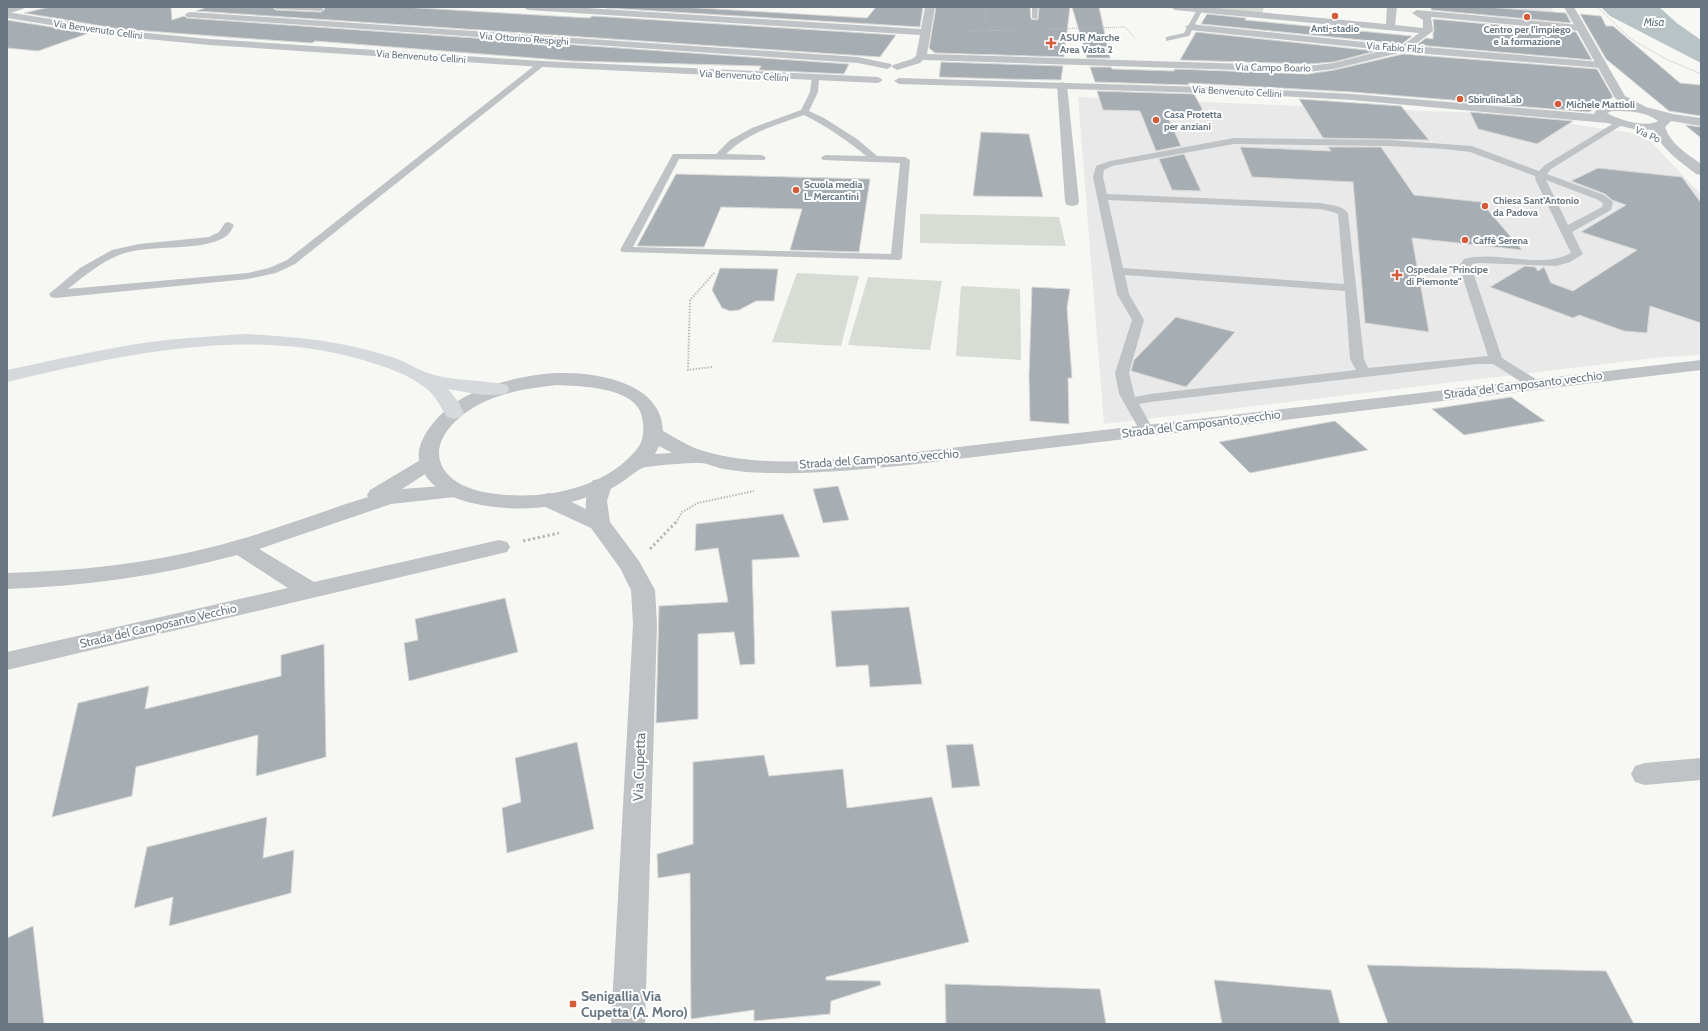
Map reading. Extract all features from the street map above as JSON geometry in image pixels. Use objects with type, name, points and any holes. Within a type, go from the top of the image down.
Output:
[{"type":"main road","points":[[7,376],[71,361],[172,344],[258,340],[318,344],[344,349],[383,360],[425,379],[442,391],[450,402],[454,413]]},
{"type":"main road","points":[[425,379],[467,387],[500,389]]},
{"type":"street","points":[[7,11],[20,7]]},
{"type":"street","points":[[528,7],[925,32]]},
{"type":"street","points":[[899,81],[906,80],[916,66],[930,7]]},
{"type":"street","points":[[1175,7],[1428,31],[1428,19],[1417,10]]},
{"type":"street","points":[[1390,28],[1392,7]]},
{"type":"street","points":[[1569,7],[1621,98],[1642,110]]},
{"type":"street","points":[[1417,10],[1580,28]]},
{"type":"street","name":"Via Ottorino Respighi","points":[[190,15],[858,60],[892,66],[916,66]]},
{"type":"street","name":"Via Benvenuto Cellini","points":[[7,16],[126,34],[542,64],[933,83],[950,82],[1240,91],[1352,97],[1613,117]]},
{"type":"street","name":"Via Fabio Filzi","points":[[1190,27],[1384,47],[1601,64]]},
{"type":"street","name":"Via Campo Boario","points":[[916,66],[1308,69],[1334,66],[1405,48],[1428,31]]},
{"type":"street","name":"Via Ottorino Respighi","points":[[858,60],[876,67]]},
{"type":"street","points":[[878,80],[865,75],[866,71],[876,67],[892,66]]},
{"type":"street","name":"Via Benvenuto Cellini","points":[[916,66],[950,82]]},
{"type":"street","name":"Via Benvenuto Cellini","points":[[836,79],[865,75]]},
{"type":"street","points":[[1062,85],[1072,202]]},
{"type":"street","points":[[1613,117],[1611,99],[1616,89]]},
{"type":"street","points":[[1613,117],[1624,108],[1642,110],[1655,114],[1700,122]]},
{"type":"street","name":"Via Po","points":[[1655,114],[1664,119],[1660,133],[1669,143],[1701,171]]},
{"type":"street","points":[[1613,117],[1645,126],[1700,122]]},
{"type":"street","name":"Via Po","points":[[1613,117],[1669,143]]},
{"type":"street","name":"Strada del Camposanto vecchio","points":[[654,434],[674,447],[701,457],[744,465],[770,467],[908,460],[1701,365]]},
{"type":"street","points":[[556,379],[584,380],[609,384],[630,392],[645,404],[653,418],[654,434],[648,448],[637,461],[622,473],[601,484],[568,496],[549,500],[523,502],[498,501],[475,497],[456,490],[443,483],[434,473],[429,463],[429,446],[438,428],[454,413],[467,404],[500,389],[528,382],[556,379]]},
{"type":"street","name":"Strada del Camposanto vecchio","points":[[637,461],[701,457]]},
{"type":"street","points":[[356,508],[429,463]]},
{"type":"street","name":"Via Cupetta","points":[[599,523],[596,501],[601,484]]},
{"type":"street","points":[[7,581],[117,573],[179,562],[240,547],[356,508],[391,498],[424,492],[456,490]]},
{"type":"street","name":"Via Cupetta","points":[[549,500],[599,523],[632,566],[643,590],[645,624],[628,1024]]},
{"type":"street","points":[[240,547],[309,590]]},
{"type":"street","name":"Strada del Camposanto Vecchio","points":[[7,661],[499,547]]},
{"type":"street","points":[[1645,774],[1701,769]]},
{"type":"lane","points":[[276,7],[321,10]]},
{"type":"lane","points":[[1035,7],[1036,18]]},
{"type":"lane","points":[[1169,39],[1187,35],[1200,9]]},
{"type":"lane","points":[[229,225],[223,234],[211,240],[139,247],[116,252],[84,270],[55,294],[248,276],[272,271],[291,262],[542,64]]},
{"type":"lane","points":[[718,157],[733,142],[755,130],[804,112],[814,92],[815,78]]},
{"type":"lane","points":[[804,112],[821,120],[854,141],[875,160]]},
{"type":"lane","points":[[1540,175],[1548,167],[1613,117]]},
{"type":"lane","points":[[1147,431],[1126,394],[1122,373],[1138,320],[1123,294],[1098,177],[1099,168],[1110,164],[1234,141],[1444,146],[1472,149],[1600,197],[1608,202],[1607,208],[1566,230]]},
{"type":"lane","points":[[761,158],[676,156],[626,250],[896,258],[905,160],[826,158]]},
{"type":"lane","points":[[1496,360],[1465,266],[1468,261],[1479,260],[1556,264],[1577,254],[1540,175]]},
{"type":"lane","points":[[1103,197],[1313,206],[1336,209],[1343,213],[1357,359],[1364,373]]},
{"type":"lane","points":[[1118,271],[1350,288]]},
{"type":"lane","points":[[1131,402],[1150,398],[1477,360],[1496,360],[1534,384]]},
{"type":"path","points":[[986,7],[985,21],[993,31]]},
{"type":"path","points":[[1597,7],[1622,28],[1631,39],[1666,59],[1701,74]]},
{"type":"path","points":[[1125,27],[1135,38]]},
{"type":"path","points":[[712,367],[688,370],[690,300],[731,253]]},
{"type":"path","points":[[632,566],[675,525],[682,512],[698,503],[760,490]]},
{"type":"path","points":[[499,547],[599,523]]},
{"type":"shaded area","points":[[1194,7],[1264,7],[1262,14]]},
{"type":"shaded area","points":[[1487,7],[1552,7],[1553,12]]},
{"type":"shaded area","name":"Ospedale \"Principe di Piemonte\"","points":[[1078,97],[1505,114],[1645,135],[1701,195],[1701,355],[1664,357],[1104,424]]},
{"type":"shaded area","points":[[920,214],[1059,217],[1066,246],[920,243]]},
{"type":"shaded area","points":[[797,273],[859,276],[841,346],[772,342]]},
{"type":"shaded area","points":[[868,277],[942,281],[930,350],[848,345]]},
{"type":"shaded area","points":[[961,286],[1020,289],[1021,360],[956,356]]},
{"type":"water","name":"Misa","points":[[1601,7],[1659,7],[1678,24],[1701,40],[1701,63],[1610,16]]},
{"type":"building","points":[[49,7],[171,7],[172,20],[184,16],[187,18],[849,64],[844,74],[759,70],[761,66],[572,61],[315,41],[312,43],[120,29],[24,13]]},
{"type":"building","points":[[207,7],[272,7],[276,10],[321,12],[325,9],[323,7],[403,7],[589,18],[593,16],[896,35],[880,57],[196,11]]},
{"type":"building","points":[[682,7],[867,18],[876,7],[923,7],[920,27],[606,8]]},
{"type":"building","points":[[936,7],[1030,7],[1031,19],[1037,20],[1039,7],[1070,7],[1064,57],[935,53],[929,48]]},
{"type":"building","points":[[1072,7],[1099,7],[1110,58],[1087,58]]},
{"type":"building","name":"Centro per l'impiego e la formazione","points":[[1431,7],[1487,7],[1566,13],[1571,23],[1431,10]]},
{"type":"building","points":[[1207,14],[1246,18],[1245,20],[1412,36],[1402,44],[1201,24]]},
{"type":"building","points":[[1580,14],[1601,16],[1606,26],[1613,26],[1680,83],[1701,85],[1701,116],[1669,111],[1606,59]]},
{"type":"building","points":[[1433,19],[1576,32],[1592,60],[1417,45],[1426,38],[1433,39]]},
{"type":"building","points":[[7,20],[89,33],[38,51],[7,48]]},
{"type":"building","points":[[1196,32],[1376,51],[1334,62],[1308,64],[1180,60]]},
{"type":"building","points":[[1403,54],[1597,69],[1613,97],[1589,112],[1352,92],[1188,83],[1189,85],[1095,82],[1090,67],[1174,71],[1175,69],[1308,74],[1334,70]]},
{"type":"building","points":[[941,62],[1063,66],[1061,80],[939,77]]},
{"type":"building","points":[[1097,91],[1194,94],[1205,114],[1166,113],[1181,146],[1156,151],[1140,111],[1103,110]]},
{"type":"building","points":[[1299,99],[1401,106],[1429,140],[1323,138]]},
{"type":"building","points":[[1470,112],[1573,121],[1537,144],[1478,129]]},
{"type":"building","points":[[1685,125],[1701,127],[1701,138]]},
{"type":"building","points":[[981,132],[1029,134],[1043,197],[973,196]]},
{"type":"building","points":[[1240,147],[1331,151],[1328,147],[1381,147],[1414,195],[1481,202],[1522,250],[1412,238],[1429,332],[1365,323],[1353,182],[1252,177]]},
{"type":"building","points":[[1184,154],[1201,191],[1172,190],[1159,159]]},
{"type":"building","points":[[1598,168],[1682,177],[1701,203],[1701,323],[1650,306],[1647,333],[1624,331],[1579,315],[1573,318],[1490,287],[1525,266],[1535,267],[1538,271],[1544,267],[1551,283],[1573,291],[1637,250],[1581,232],[1626,205],[1612,200],[1605,194],[1571,181]]},
{"type":"building","points":[[676,174],[870,179],[859,252],[790,250],[802,209],[721,207],[704,247],[637,246]]},
{"type":"building","points":[[720,268],[778,269],[774,301],[756,301],[739,310],[730,311],[722,308],[712,290]]},
{"type":"building","points":[[1032,287],[1070,289],[1067,308],[1072,378],[1068,378],[1069,424],[1030,421],[1029,376]]},
{"type":"building","points":[[1176,317],[1235,332],[1186,387],[1131,371],[1134,360]]},
{"type":"building","points":[[1511,397],[1545,421],[1464,435],[1432,409]]},
{"type":"building","points":[[1335,421],[1368,450],[1250,473],[1219,442]]},
{"type":"building","points":[[838,486],[849,520],[823,523],[813,489]]},
{"type":"building","points":[[783,514],[800,557],[752,560],[755,664],[740,665],[734,632],[698,634],[698,719],[656,723],[659,606],[728,602],[718,548],[695,551],[696,524]]},
{"type":"building","points":[[505,598],[518,652],[409,681],[404,643],[418,640],[415,619]]},
{"type":"building","points":[[909,607],[922,684],[870,687],[868,665],[836,667],[831,611]]},
{"type":"building","points":[[324,644],[326,757],[256,776],[258,735],[136,767],[132,796],[52,817],[78,703],[149,686],[145,709],[281,676],[281,655]]},
{"type":"building","points":[[577,742],[594,829],[507,853],[502,808],[521,802],[515,758]]},
{"type":"building","points":[[973,744],[980,786],[952,788],[946,745]]},
{"type":"building","points":[[764,755],[769,776],[843,769],[847,808],[932,797],[969,942],[826,977],[826,980],[880,981],[881,985],[831,1001],[830,1014],[754,1021],[754,1010],[691,1019],[690,873],[658,878],[657,854],[693,844],[693,762]]},
{"type":"building","points":[[267,817],[263,858],[294,850],[291,893],[169,926],[173,897],[134,908],[147,847]]},
{"type":"building","points":[[33,926],[44,1024],[7,1024],[7,938]]},
{"type":"building","points":[[1367,965],[1606,971],[1634,1024],[1388,1024]]},
{"type":"building","points":[[1214,980],[1331,990],[1340,1024],[1222,1024]]},
{"type":"building","points":[[945,984],[1100,989],[1106,1024],[946,1024]]},
{"type":"place","name":"Anti-stadio","points":[[1335,16]]},
{"type":"place","name":"Centro per l'impiego e la formazione","points":[[1527,17]]},
{"type":"place","name":"ASUR Marche Area Vasta 2","points":[[1051,43]]},
{"type":"place","name":"SbirulinaLab","points":[[1460,99]]},
{"type":"place","name":"Michele Mattioli","points":[[1558,104]]},
{"type":"place","name":"Casa Protetta per anziani","points":[[1156,120]]},
{"type":"place","name":"Scuola media L. Mercantini","points":[[796,190]]},
{"type":"place","name":"Chiesa Sant'Antonio da Padova","points":[[1485,206]]},
{"type":"place","name":"Caffè Serena","points":[[1465,240]]},
{"type":"place","name":"Ospedale \"Principe di Piemonte\"","points":[[1397,275]]},
{"type":"place","name":"Senigallia Via Cupetta (A. Moro)","points":[[573,1004]]}]
